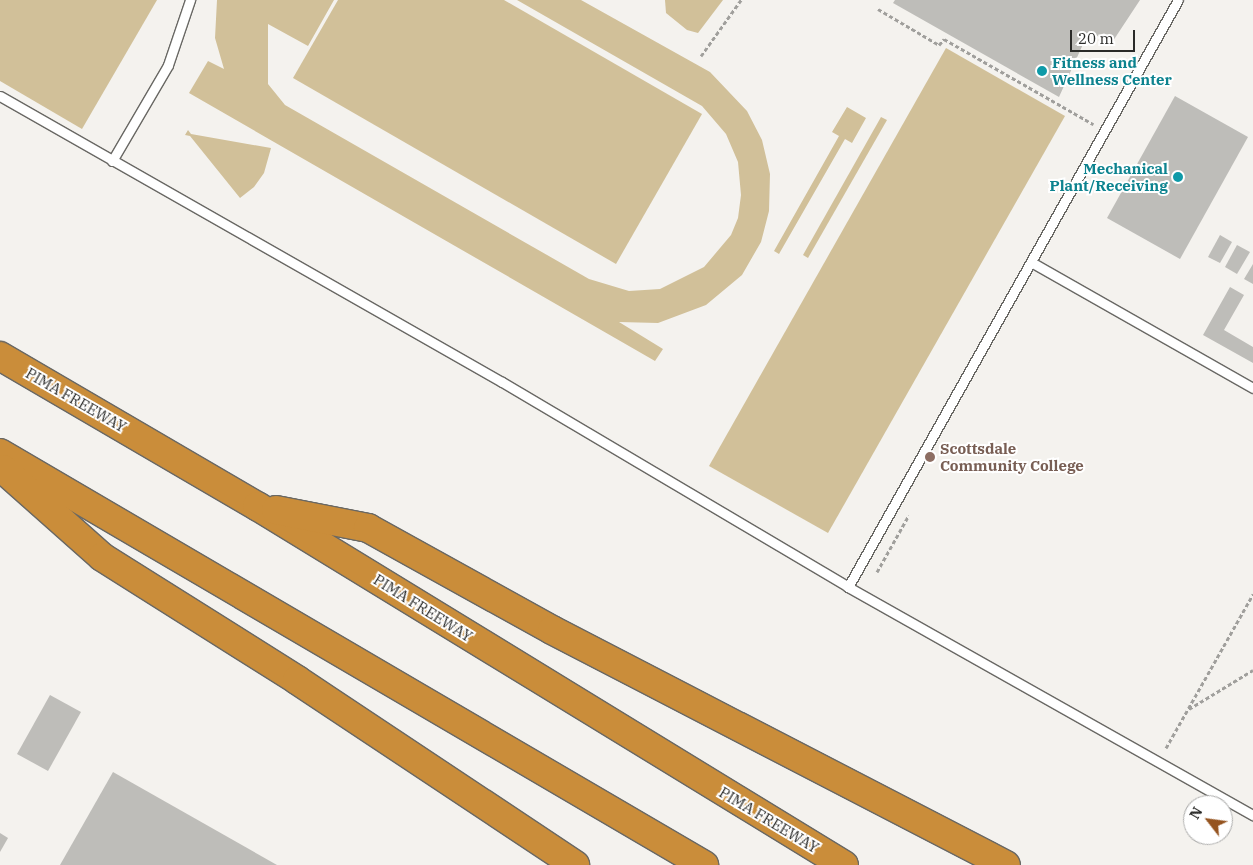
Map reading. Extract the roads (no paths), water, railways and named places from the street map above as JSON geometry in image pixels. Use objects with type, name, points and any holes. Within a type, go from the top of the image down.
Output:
[{"type":"highway","name":"PIMA FREEWAY","points":[[0,356],[257,506],[844,865]]},
{"type":"highway","points":[[0,453],[704,865]]},
{"type":"highway","points":[[0,466],[102,556],[297,680],[575,865]]},
{"type":"highway","points":[[257,506],[368,528],[552,630],[1006,865]]},
{"type":"lane","points":[[112,161],[168,64],[190,0]]},
{"type":"lane","points":[[848,587],[1178,0]]},
{"type":"lane","points":[[0,96],[502,382],[848,587],[1253,815]]},
{"type":"lane","points":[[1031,262],[1253,388]]},
{"type":"place","name":"Fitness and Wellness Center","points":[[1042,71]]},
{"type":"place","name":"Mechanical Plant/Receiving","points":[[1178,177]]},
{"type":"place","name":"Scottsdale Community College","points":[[930,457]]}]
